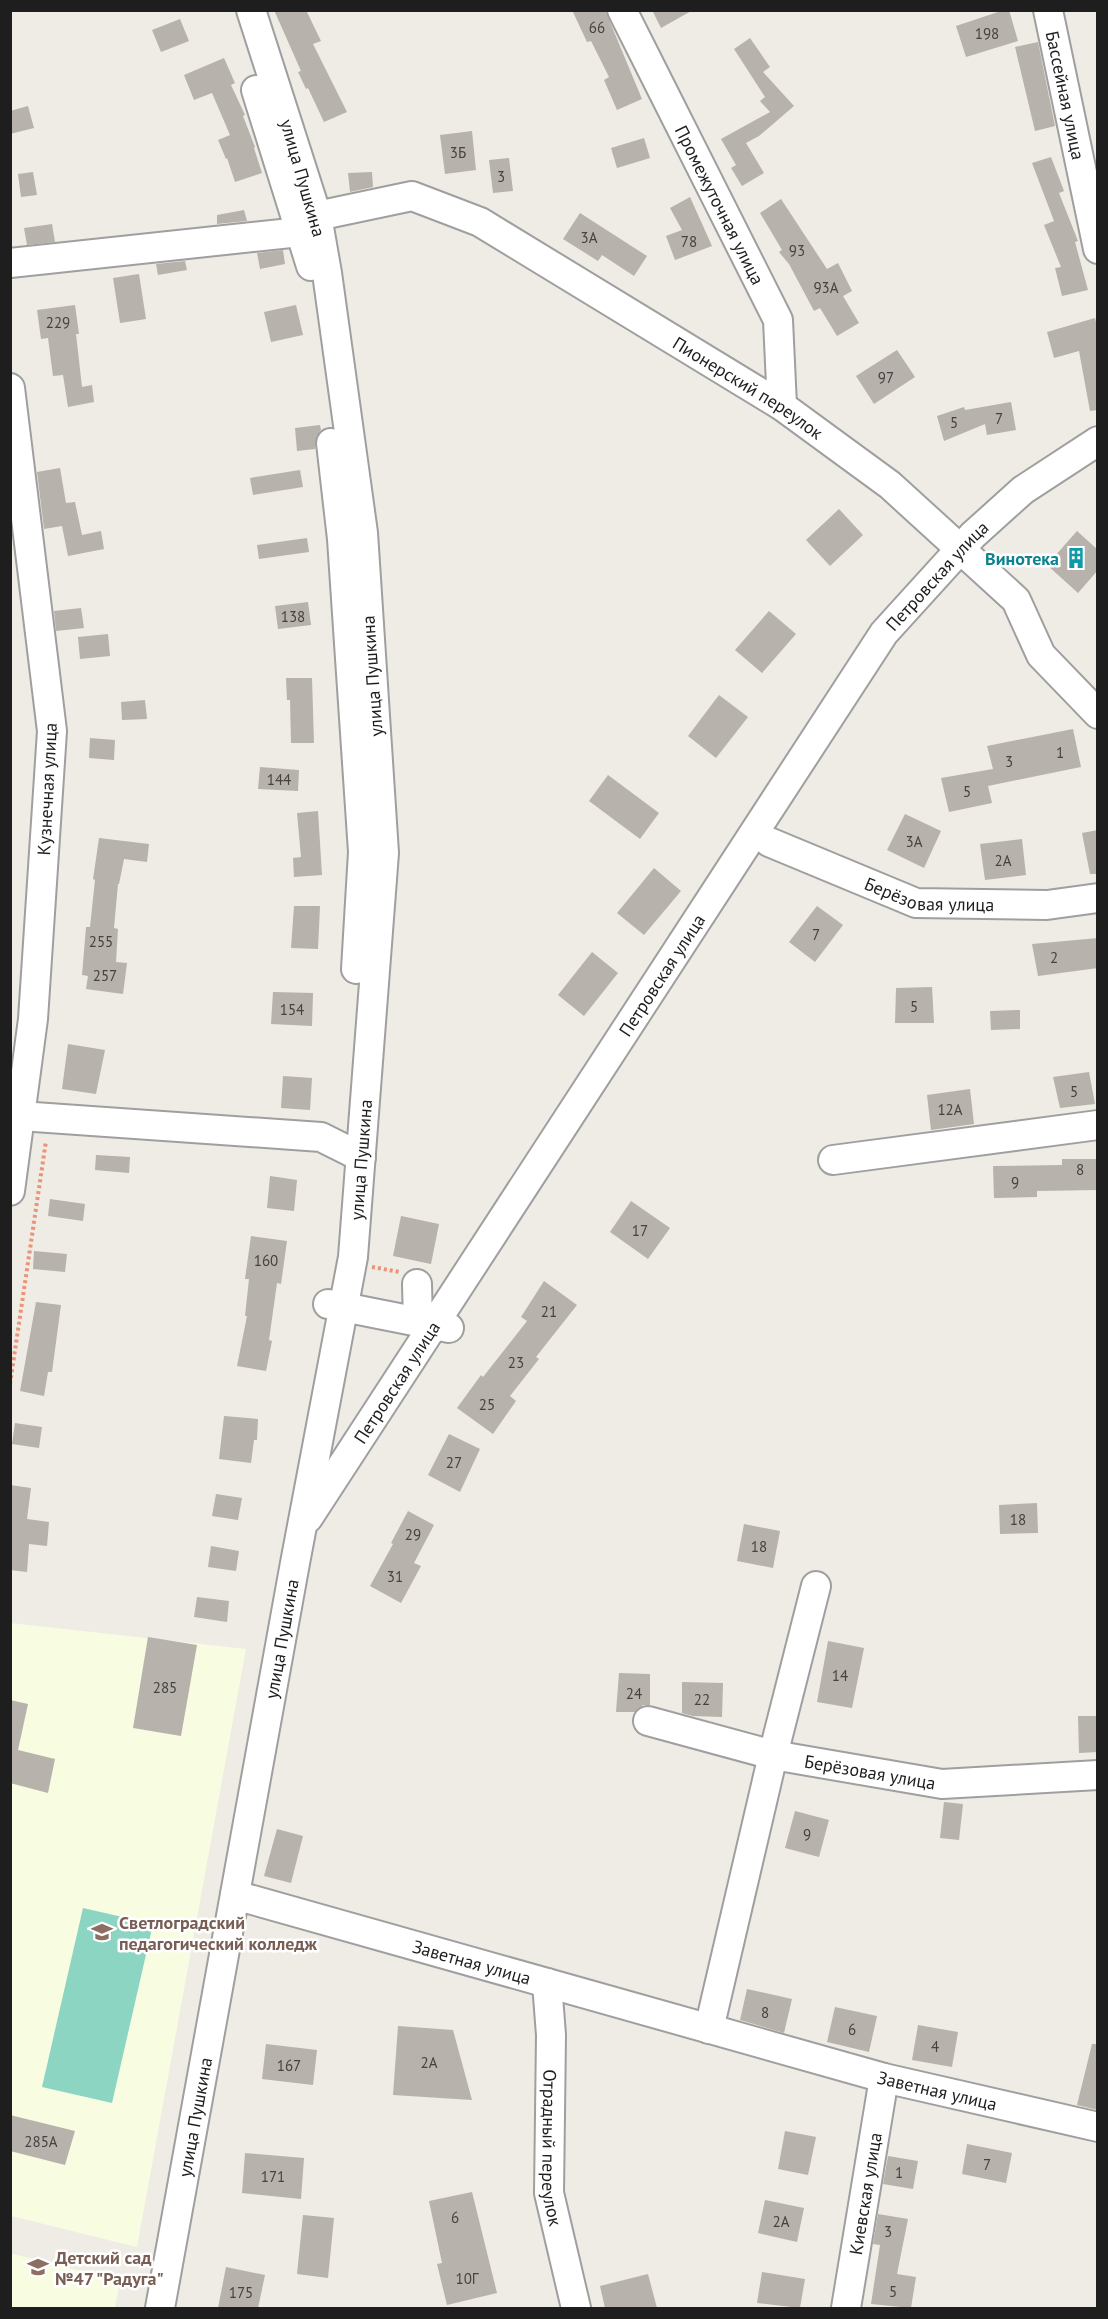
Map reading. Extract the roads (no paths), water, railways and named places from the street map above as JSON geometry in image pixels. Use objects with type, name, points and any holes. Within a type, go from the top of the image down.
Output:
[{"type":"street","name":"улица Пушкина","points":[[231,10],[309,224]]},
{"type":"street","name":"улица Пушкина","points":[[251,10],[309,224],[363,533],[384,853],[353,1153],[336,1261],[336,1305],[302,1528],[287,1561]]},
{"type":"street","name":"Промежуточная улица","points":[[622,10],[778,320],[782,406]]},
{"type":"street","name":"Бассейная улица","points":[[1048,10],[1098,249]]},
{"type":"street","name":"Пионерский переулок","points":[[10,263],[309,224],[412,195],[480,222],[782,406],[890,485],[1016,600],[1041,656],[1098,714]]},
{"type":"street","name":"Кузнечная улица","points":[[10,388],[52,731],[33,1019],[10,1191]]},
{"type":"street","name":"Петровская улица","points":[[302,1528],[884,633],[966,554],[1023,490],[1098,441]]},
{"type":"street","points":[[146,2308],[287,1561],[434,1325],[769,842],[900,643],[966,554],[1098,463]]},
{"type":"street","name":"Берёзовая улица","points":[[769,842],[916,903],[1047,905],[1098,898]]},
{"type":"street","points":[[20,1116],[321,1137],[353,1153]]},
{"type":"street","points":[[833,1160],[1098,1125]]},
{"type":"street","points":[[417,1284],[434,1325]]},
{"type":"street","name":"улица Пушкина","points":[[160,2308],[235,1896],[287,1561],[336,1305]]},
{"type":"street","points":[[336,1305],[434,1325]]},
{"type":"street","points":[[709,2029],[773,1755],[816,1587]]},
{"type":"street","name":"Берёзовая улица","points":[[648,1721],[773,1755],[942,1785],[1098,1774]]},
{"type":"street","name":"Заветная улица","points":[[235,1896],[884,2078],[1098,2127]]},
{"type":"street","name":"Отрадный переулок","points":[[547,1983],[551,2036],[549,2193],[576,2308]]},
{"type":"street","name":"Киевская улица","points":[[846,2308],[884,2078]]},
{"type":"place","name":"Винотека","points":[[1076,558]]},
{"type":"place","name":"Светлоградский педагогический колледж","points":[[102,1932]]},
{"type":"place","name":"Детский сад №47 \"Радуга\"","points":[[38,2267]]}]
